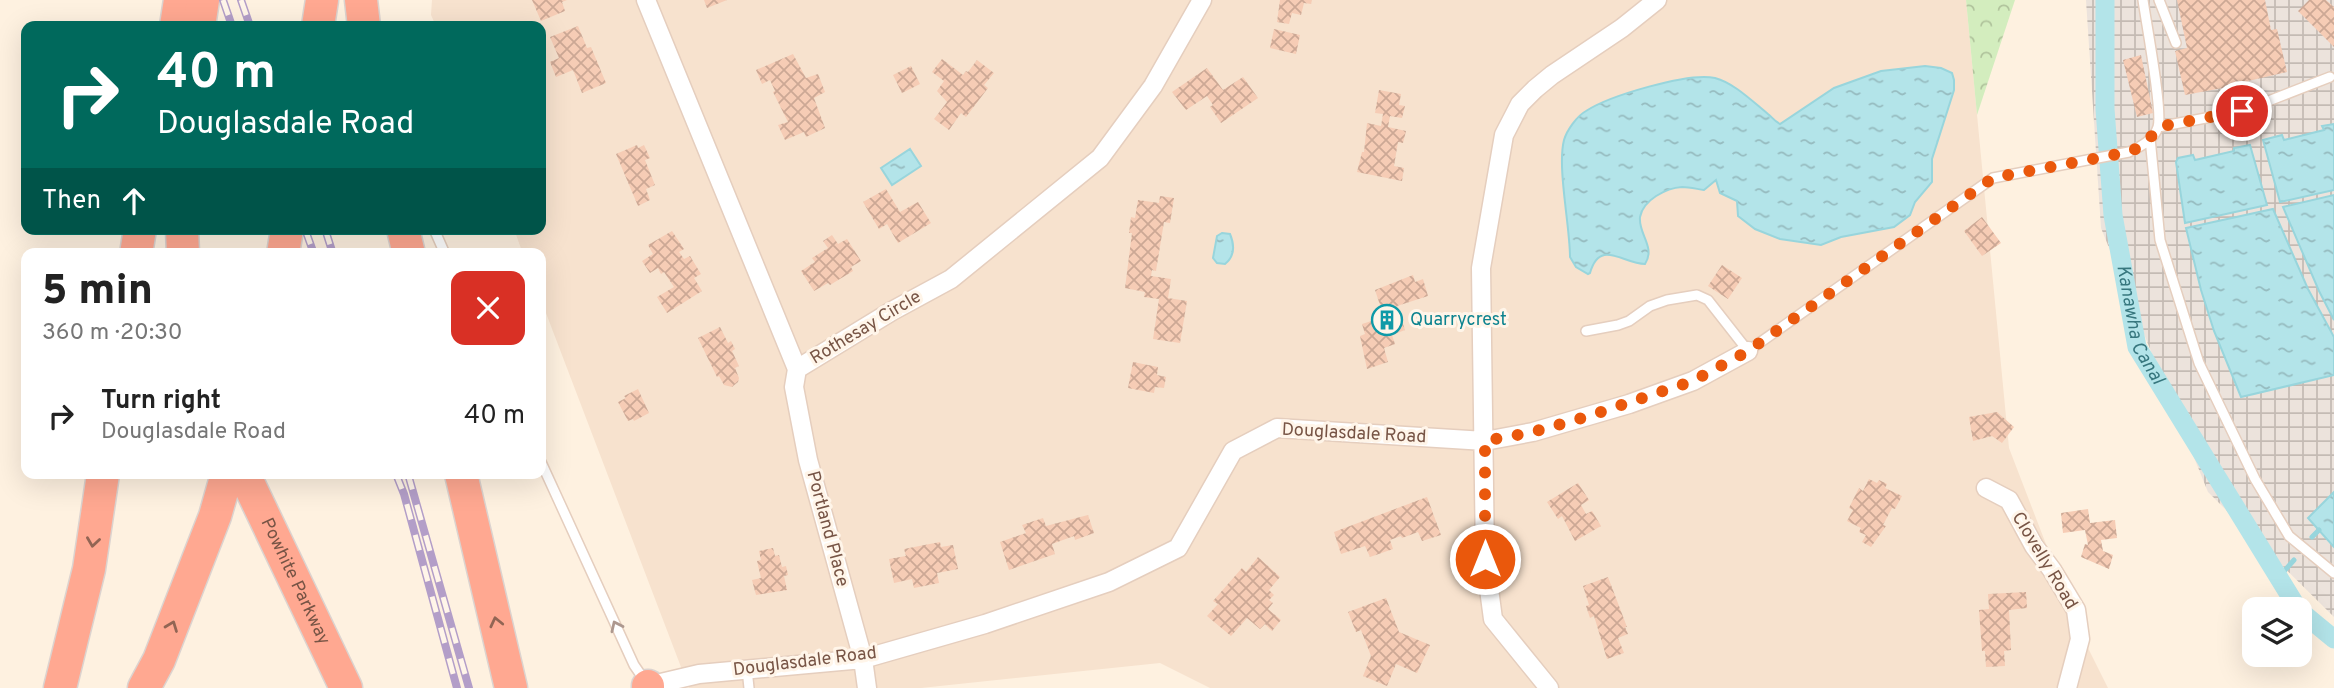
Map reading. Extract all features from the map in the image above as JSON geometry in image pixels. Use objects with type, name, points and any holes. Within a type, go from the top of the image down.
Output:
[{"type":"highway","points":[[177,21],[180,0]]},
{"type":"highway","points":[[200,21],[204,0]]},
{"type":"highway","points":[[319,21],[321,0]]},
{"type":"highway","points":[[361,0],[363,21]]},
{"type":"highway","points":[[60,688],[89,569],[102,479]]},
{"type":"highway","points":[[144,688],[159,660],[215,516],[226,479]]},
{"type":"highway","name":"Powhite Parkway","points":[[246,479],[346,688]]},
{"type":"highway","points":[[462,479],[511,688]]},
{"type":"street","name":"Rothesay Circle","points":[[646,0],[797,369],[892,311],[951,279],[1100,158],[1153,86],[1202,0]]},
{"type":"street","points":[[1549,688],[1493,619],[1485,559],[1481,268],[1504,135],[1510,119],[1535,89],[1657,0]]},
{"type":"street","name":"Douglasdale Road","points":[[648,687],[699,674],[863,659],[985,624],[1109,582],[1178,548],[1233,451],[1277,428],[1485,441],[1533,432],[1629,404],[1693,381],[1748,351]]},
{"type":"street","name":"Portland Place","points":[[797,369],[794,387],[808,460],[863,659],[867,688]]},
{"type":"street","name":"Clovelly Road","points":[[1986,488],[2009,500],[2034,546],[2076,610],[2080,639],[2067,688]]},
{"type":"lane","points":[[1586,331],[1629,321],[1650,306],[1667,300],[1698,295],[1708,300],[1748,351],[1993,178],[2129,152],[2146,144],[2158,127],[2158,106],[2143,0]]},
{"type":"lane","points":[[2159,0],[2176,43]]},
{"type":"lane","points":[[2158,127],[2242,111],[2330,77]]},
{"type":"lane","points":[[2150,138],[2160,240],[2199,363],[2255,480],[2288,536],[2333,573]]},
{"type":"lane","points":[[546,473],[634,665],[648,687]]},
{"type":"lane","points":[[747,669],[749,688]]},
{"type":"shaded area","points":[[432,0],[1966,0],[2009,448],[2079,630],[2108,688],[1210,688],[1160,663],[921,688],[689,688],[546,313],[546,248],[521,248],[516,235],[546,235],[546,21],[434,21],[431,15]]},
{"type":"shaded area","points":[[2086,0],[2334,0],[2334,617],[2208,492],[2101,228]]},
{"type":"green space","points":[[1966,0],[2015,0],[1977,115]]},
{"type":"water","points":[[1925,66],[1952,73],[1954,90],[1932,159],[1932,182],[1915,202],[1910,215],[1894,227],[1841,237],[1821,245],[1780,239],[1755,229],[1738,216],[1737,201],[1720,193],[1716,180],[1704,190],[1682,187],[1669,190],[1650,200],[1640,217],[1649,252],[1645,264],[1606,255],[1594,263],[1588,274],[1576,267],[1570,257],[1562,165],[1564,140],[1576,120],[1597,105],[1630,92],[1668,82],[1715,78],[1736,88],[1780,124],[1834,88],[1881,71]]},
{"type":"water","points":[[2334,124],[2334,190],[2280,202],[2263,140],[2282,135],[2284,140],[2324,130],[2322,126]]},
{"type":"water","points":[[2250,145],[2267,205],[2185,223],[2176,162],[2178,158],[2193,155],[2195,160]]},
{"type":"water","points":[[910,149],[921,166],[892,185],[881,168]]},
{"type":"water","points":[[2334,195],[2334,320],[2283,207]]},
{"type":"water","points":[[2273,209],[2308,289],[2334,337],[2334,375],[2241,397],[2214,331],[2186,228]]},
{"type":"water","points":[[1222,233],[1230,234],[1233,247],[1231,258],[1225,264],[1217,263],[1213,258],[1217,236]]},
{"type":"water","points":[[2334,492],[2334,547],[2308,518]]},
{"type":"building","points":[[532,0],[567,0],[562,2],[565,11],[541,21]]},
{"type":"building","points":[[704,0],[727,0],[707,8]]},
{"type":"building","points":[[1280,0],[1312,0],[1311,4],[1304,3],[1301,15],[1292,13],[1289,24],[1277,22]]},
{"type":"building","points":[[2177,0],[2265,0],[2271,30],[2277,29],[2287,72],[2248,81],[2249,83],[2185,95],[2175,51],[2187,48]]},
{"type":"building","points":[[2309,0],[2326,0],[2334,7],[2334,47],[2298,11]]},
{"type":"building","points":[[578,26],[587,48],[591,47],[606,83],[582,93],[573,70],[556,77],[550,62],[559,58],[550,37]]},
{"type":"building","points":[[1274,29],[1300,35],[1296,54],[1270,48]]},
{"type":"building","points":[[793,54],[806,78],[818,74],[825,92],[814,98],[825,128],[806,137],[804,132],[785,140],[778,125],[788,122],[770,80],[762,84],[756,70]]},
{"type":"building","points":[[2141,55],[2153,113],[2137,117],[2123,60]]},
{"type":"building","points":[[942,59],[963,75],[977,60],[994,73],[984,85],[988,88],[966,117],[961,113],[949,130],[934,119],[947,102],[937,91],[944,81],[932,72]]},
{"type":"building","points":[[911,66],[920,84],[902,93],[893,75]]},
{"type":"building","points":[[1207,68],[1223,90],[1243,77],[1258,98],[1221,123],[1210,107],[1213,105],[1207,96],[1186,110],[1172,92]]},
{"type":"building","points":[[1379,90],[1401,94],[1399,105],[1405,106],[1402,118],[1390,116],[1388,127],[1406,131],[1403,143],[1398,142],[1394,166],[1404,168],[1402,181],[1357,172],[1364,152],[1367,123],[1381,126],[1383,114],[1375,113]]},
{"type":"building","points":[[637,145],[638,148],[644,145],[650,158],[645,160],[655,185],[646,189],[650,200],[638,206],[616,154]]},
{"type":"building","points":[[886,189],[900,212],[918,202],[931,223],[898,243],[887,224],[879,229],[863,202]]},
{"type":"building","points":[[1160,196],[1174,198],[1170,223],[1164,222],[1156,271],[1152,270],[1151,276],[1171,279],[1168,298],[1187,301],[1180,343],[1153,339],[1159,299],[1144,297],[1145,292],[1125,288],[1132,233],[1129,233],[1131,217],[1135,218],[1138,200],[1159,203]]},
{"type":"building","points":[[1982,217],[2001,243],[1982,256],[1964,231]]},
{"type":"building","points":[[672,231],[684,249],[679,252],[684,259],[690,256],[701,274],[694,278],[702,291],[667,313],[657,297],[674,287],[664,272],[661,274],[658,268],[650,273],[642,261],[653,254],[648,245]]},
{"type":"building","points":[[832,235],[838,244],[847,239],[861,261],[851,267],[853,271],[814,291],[801,271],[815,262],[812,258],[828,248],[823,241]]},
{"type":"building","points":[[1722,265],[1742,278],[1728,299],[1708,286]]},
{"type":"building","name":"Quarrycrest","points":[[1413,275],[1415,282],[1423,279],[1428,296],[1397,306],[1405,330],[1392,335],[1395,344],[1384,348],[1388,362],[1367,369],[1360,336],[1365,334],[1362,324],[1384,317],[1375,290]]},
{"type":"building","points":[[720,327],[728,343],[731,341],[735,349],[732,351],[739,366],[735,368],[738,382],[732,387],[724,385],[719,376],[717,377],[698,338]]},
{"type":"building","points":[[1133,362],[1158,367],[1157,375],[1166,377],[1164,388],[1155,387],[1154,393],[1128,388]]},
{"type":"building","points":[[638,389],[649,413],[634,421],[628,421],[618,402]]},
{"type":"building","points":[[1997,412],[2014,427],[2002,443],[1992,436],[1973,441],[1969,417]]},
{"type":"building","points":[[1869,479],[1887,484],[1885,488],[1902,496],[1895,509],[1892,508],[1883,525],[1886,526],[1871,547],[1862,542],[1866,535],[1859,532],[1861,528],[1847,521],[1853,510],[1849,508],[1859,488],[1863,491]]},
{"type":"building","points":[[1578,483],[1589,500],[1581,505],[1586,514],[1592,511],[1601,526],[1575,541],[1562,516],[1558,519],[1547,502]]},
{"type":"building","points":[[1427,497],[1441,535],[1422,541],[1418,532],[1402,538],[1401,536],[1390,540],[1393,549],[1370,557],[1365,546],[1341,554],[1334,532]]},
{"type":"building","points":[[2088,509],[2090,523],[2115,520],[2117,538],[2101,540],[2103,551],[2113,555],[2109,569],[2081,557],[2085,544],[2088,545],[2085,530],[2063,533],[2061,513]]},
{"type":"building","points":[[1088,515],[1094,533],[1075,540],[1074,536],[1052,544],[1055,554],[1009,570],[1000,542],[1026,533],[1022,525],[1043,518],[1046,526]]},
{"type":"building","points":[[940,542],[941,547],[953,545],[958,569],[937,573],[939,583],[914,588],[912,579],[894,583],[889,559],[906,556],[904,549]]},
{"type":"building","points":[[773,548],[775,556],[779,555],[782,567],[786,566],[788,575],[784,576],[787,590],[756,595],[752,580],[761,578],[757,561],[761,560],[759,551]]},
{"type":"building","points":[[1258,557],[1280,577],[1269,590],[1274,595],[1269,600],[1273,603],[1268,609],[1281,620],[1272,631],[1265,624],[1260,629],[1247,618],[1231,636],[1207,616],[1218,604],[1213,601],[1242,568],[1246,572]]},
{"type":"building","points":[[1608,577],[1628,634],[1618,638],[1624,653],[1607,659],[1594,616],[1590,618],[1586,606],[1589,605],[1583,586]]},
{"type":"building","points":[[2026,592],[2027,608],[2009,610],[2011,650],[2004,651],[2005,666],[1986,667],[1979,610],[1989,609],[1988,594]]},
{"type":"building","points":[[1386,598],[1399,632],[1430,645],[1417,673],[1396,664],[1387,686],[1363,676],[1371,656],[1361,630],[1356,632],[1348,612]]},
{"type":"waterway","name":"Kanawha Canal","points":[[2105,0],[2105,109],[2113,215],[2137,347],[2291,597]]},
{"type":"waterway","points":[[2312,537],[2319,530]]},
{"type":"waterway","points":[[2278,578],[2294,560]]},
{"type":"waterway","name":"Kanawha Canal","points":[[2312,621],[2334,639]]},
{"type":"railway","points":[[223,0],[230,21]]},
{"type":"railway","points":[[241,0],[248,21]]},
{"type":"railway","points":[[307,235],[312,248]]},
{"type":"railway","points":[[327,235],[331,248]]},
{"type":"railway","points":[[398,479],[457,688]]},
{"type":"railway","points":[[409,479],[469,688]]},
{"type":"place","name":"Quarrycrest","points":[[1387,320]]},
{"type":"route","points":[[1485,559],[1485,441],[1533,432],[1589,416],[1693,381],[1748,351],[1993,178],[2129,152],[2146,144],[2158,127],[2242,111]]}]
